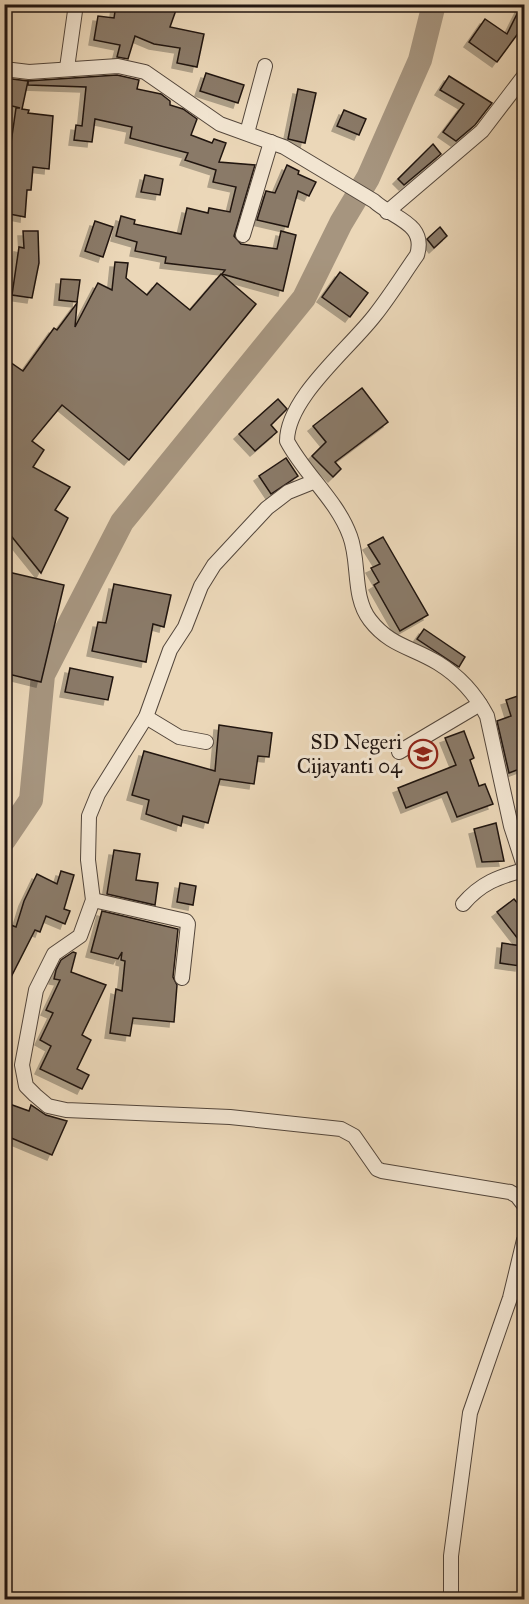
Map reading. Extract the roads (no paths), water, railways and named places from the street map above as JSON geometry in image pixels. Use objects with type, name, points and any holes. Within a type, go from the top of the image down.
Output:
[{"type":"street","points":[[67,68],[76,4]]},
{"type":"street","points":[[4,69],[29,72],[118,66],[145,72],[220,124],[271,142],[338,179],[374,201],[387,212],[410,223],[417,233],[420,245],[417,255],[375,315],[317,381],[290,421],[287,441],[313,482],[333,503],[350,536],[358,568],[360,602],[368,618],[385,638],[437,662],[459,678],[487,716],[511,826],[525,868],[495,877],[476,889],[463,904]]},
{"type":"street","points":[[248,133],[265,66]]},
{"type":"street","points":[[387,212],[482,131],[525,76]]},
{"type":"street","points":[[243,235],[271,142]]},
{"type":"street","points":[[313,482],[288,492],[267,508],[214,564],[201,586],[186,627],[170,650],[146,717],[98,794],[88,816],[88,860],[93,900],[80,936],[54,954],[36,990],[22,1065],[26,1086],[48,1106],[66,1110],[230,1117],[341,1128],[354,1136],[377,1168],[382,1171],[510,1192],[525,1205]]},
{"type":"street","points":[[399,752],[480,704]]},
{"type":"street","points":[[146,717],[179,737],[206,742]]},
{"type":"street","points":[[93,900],[186,921],[188,924],[182,978]]},
{"type":"street","points":[[451,1599],[451,1556],[470,1413],[510,1298],[525,1240]]},
{"type":"waterway","points":[[4,840],[31,800],[43,675],[122,522],[304,298],[341,223],[368,178],[420,60],[434,4]]},
{"type":"place","name":"SD Negeri Cijayanti 04","points":[[423,754]]}]
